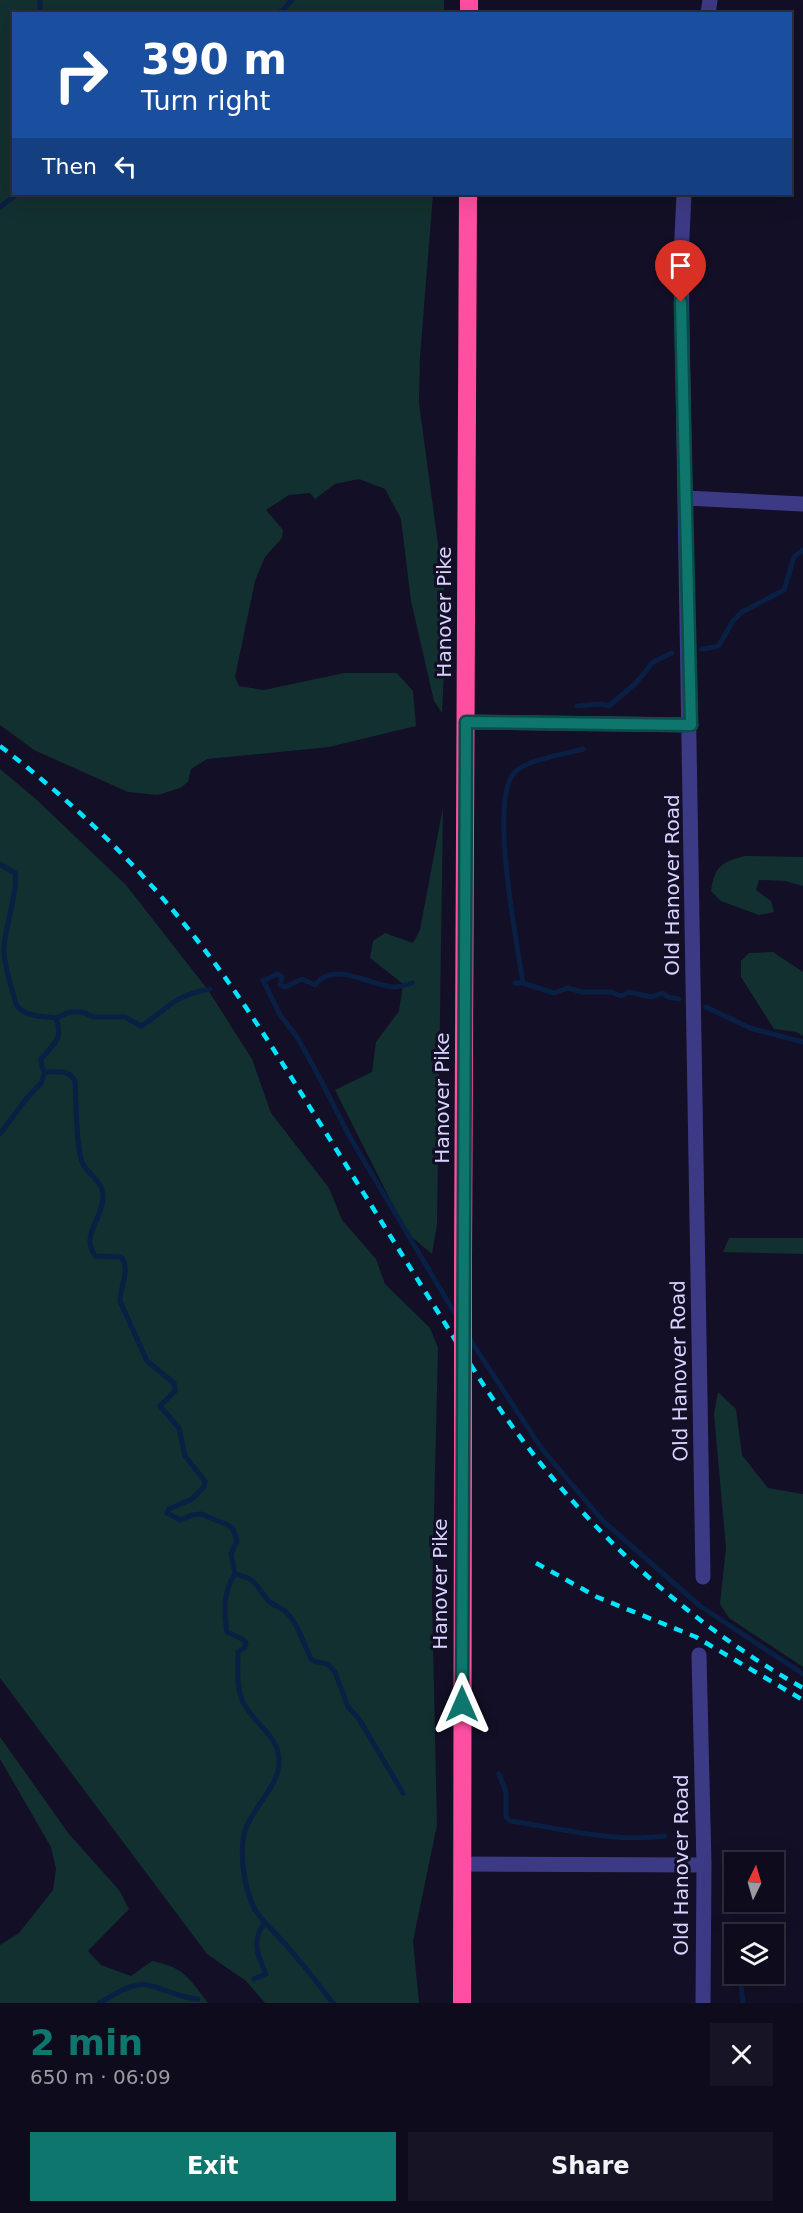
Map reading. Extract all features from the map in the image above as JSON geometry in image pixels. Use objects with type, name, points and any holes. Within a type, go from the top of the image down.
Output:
[{"type":"highway","name":"Hanover Pike","points":[[462,2003],[468,195]]},
{"type":"street","name":"Old Hanover Road","points":[[684,195],[681,324],[691,725],[703,1577]]},
{"type":"street","points":[[686,498],[803,504]]},
{"type":"street","points":[[466,722],[691,725]]},
{"type":"street","name":"Old Hanover Road","points":[[699,1655],[704,1865],[703,2003]]},
{"type":"street","points":[[462,1864],[704,1865]]},
{"type":"green space","points":[[0,0],[444,0],[444,12],[12,12],[12,195],[433,195],[420,357],[419,403],[447,611],[442,713],[434,701],[411,601],[401,519],[385,489],[359,479],[335,484],[315,499],[310,493],[289,495],[266,510],[283,530],[282,538],[265,557],[255,581],[235,677],[239,686],[264,690],[344,673],[397,673],[413,691],[416,726],[329,747],[207,759],[191,769],[188,782],[180,788],[158,795],[128,792],[34,750],[0,725]]},
{"type":"green space","points":[[0,769],[37,800],[126,885],[208,990],[252,1059],[271,1113],[329,1188],[342,1220],[376,1259],[385,1284],[430,1328],[438,1348],[432,1598],[437,1825],[413,1941],[419,2003],[265,2003],[246,1981],[207,1954],[0,1678]]},
{"type":"green space","points":[[443,807],[437,1224],[432,1254],[407,1233],[335,1090],[372,1072],[376,1042],[399,1011],[403,984],[370,958],[373,941],[385,933],[413,943],[420,930]]},
{"type":"green space","points":[[745,856],[803,857],[803,886],[785,881],[759,880],[756,890],[771,901],[774,912],[759,915],[721,901],[711,891],[717,871],[720,866],[730,860]]},
{"type":"green space","points":[[773,952],[803,972],[803,1036],[796,1032],[774,1029],[741,977],[741,961],[749,953]]},
{"type":"green space","points":[[729,1238],[803,1238],[803,1254],[723,1252]]},
{"type":"green space","points":[[718,1392],[736,1409],[742,1455],[768,1488],[803,1494],[803,1667],[729,1618],[720,1604],[726,1548],[714,1414]]},
{"type":"green space","points":[[0,1737],[69,1834],[119,1890],[129,1909],[88,1951],[101,1965],[131,1976],[152,1961],[172,1967],[190,1980],[208,2003],[0,2003],[0,1945],[19,1933],[53,1890],[56,1869],[51,1847],[0,1759]]},
{"type":"waterway","points":[[40,0],[40,12]]},
{"type":"waterway","points":[[280,12],[292,0]]},
{"type":"waterway","points":[[0,207],[16,195]]},
{"type":"waterway","points":[[702,649],[719,645],[733,621],[742,612],[784,590],[794,557],[803,550]]},
{"type":"waterway","points":[[577,706],[601,704],[609,706],[636,683],[653,662],[672,653]]},
{"type":"waterway","points":[[523,983],[504,842],[507,789],[514,773],[519,768],[546,758],[583,749]]},
{"type":"waterway","points":[[0,864],[15,873],[15,890],[4,954],[16,1004],[28,1014],[56,1018]]},
{"type":"waterway","points":[[263,981],[277,974],[282,977],[280,985],[285,987],[302,979],[315,985],[332,974],[342,974],[393,987],[412,983]]},
{"type":"waterway","points":[[263,980],[280,1015],[297,1037],[316,1071],[351,1139],[457,1317]]},
{"type":"waterway","points":[[515,983],[523,983],[554,993],[568,988],[582,992],[611,992],[621,996],[629,992],[651,997],[663,993],[668,997],[679,999]]},
{"type":"waterway","points":[[56,1018],[70,1012],[82,1012],[94,1017],[125,1017],[141,1026],[181,998],[191,993],[210,989]]},
{"type":"waterway","points":[[706,1007],[750,1028],[803,1042]]},
{"type":"waterway","points":[[45,1072],[41,1059],[54,1045],[58,1036],[56,1018]]},
{"type":"waterway","points":[[45,1072],[66,1073],[75,1081],[81,1157],[83,1164],[101,1186],[103,1195],[100,1212],[91,1233],[91,1248],[95,1256],[121,1257],[124,1262],[125,1273],[120,1301],[147,1361],[174,1383],[175,1391],[160,1406],[179,1428],[185,1456],[205,1481],[204,1487],[192,1499],[169,1509],[167,1513],[180,1520],[201,1514],[228,1525],[233,1529],[237,1541],[231,1554],[235,1574],[228,1587],[225,1602],[227,1632],[246,1643],[244,1648],[238,1652],[239,1690],[248,1710],[271,1737],[278,1753],[279,1763],[271,1787],[246,1828],[242,1858],[247,1889],[260,1917],[333,2003]]},
{"type":"waterway","points":[[0,1134],[41,1083],[45,1072]]},
{"type":"waterway","points":[[469,1338],[542,1449],[603,1521],[700,1606],[803,1674]]},
{"type":"waterway","points":[[235,1574],[252,1580],[269,1601],[286,1612],[297,1628],[311,1659],[328,1664],[335,1672],[348,1707],[359,1719],[403,1793]]},
{"type":"waterway","points":[[499,1774],[506,1792],[506,1817],[510,1821],[626,1838],[665,1836]]},
{"type":"waterway","points":[[254,1979],[266,1974],[257,1948],[258,1935],[265,1922]]},
{"type":"waterway","points":[[741,1984],[743,2003]]},
{"type":"waterway","points":[[99,2003],[122,1990],[142,1985],[198,1999]]},
{"type":"railway","points":[[0,746],[50,786],[98,830],[143,876],[203,948],[269,1043],[486,1388],[524,1442],[558,1484],[632,1562],[672,1597],[757,1660],[803,1688]]},
{"type":"railway","points":[[536,1563],[597,1597],[696,1637],[803,1700]]},
{"type":"route","points":[[462,1704],[466,722],[691,725],[681,302]]}]
